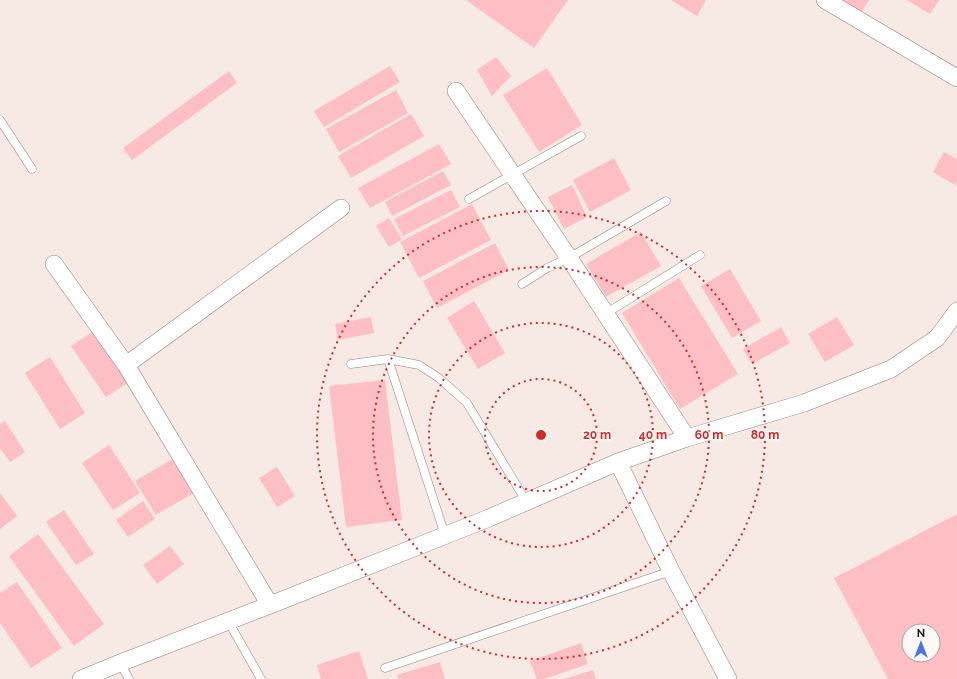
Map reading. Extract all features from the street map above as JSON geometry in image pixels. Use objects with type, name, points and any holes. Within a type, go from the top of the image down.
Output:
[{"type":"street","points":[[824,0],[957,78]]},
{"type":"street","points":[[456,91],[569,258],[687,438]]},
{"type":"street","points":[[126,365],[341,208]]},
{"type":"street","points":[[54,264],[126,365],[270,605]]},
{"type":"street","points":[[81,679],[489,518],[618,462],[687,438],[804,402],[891,369],[937,338],[957,311]]},
{"type":"street","points":[[618,462],[671,571],[728,679]]},
{"type":"lane","points":[[0,120],[32,169]]},
{"type":"lane","points":[[469,199],[581,136]]},
{"type":"lane","points":[[522,284],[547,268],[569,258],[666,201]]},
{"type":"lane","points":[[605,314],[700,255]]},
{"type":"lane","points":[[388,359],[445,535]]},
{"type":"lane","points":[[351,364],[388,359],[419,365],[439,378],[467,402],[526,502]]},
{"type":"lane","points":[[385,668],[671,571]]},
{"type":"lane","points":[[228,621],[261,679]]},
{"type":"lane","points":[[120,663],[129,679]]},
{"type":"building","points":[[466,0],[568,0],[534,48]]},
{"type":"building","points":[[671,0],[706,0],[697,16]]},
{"type":"building","points":[[836,0],[869,0],[860,14]]},
{"type":"building","points":[[907,0],[939,0],[930,14]]},
{"type":"building","points":[[496,57],[511,76],[492,96],[477,70]]},
{"type":"building","points":[[390,66],[400,82],[324,127],[314,111]]},
{"type":"building","points":[[547,68],[582,125],[539,152],[503,95]]},
{"type":"building","points":[[229,71],[237,83],[132,160],[123,148]]},
{"type":"building","points":[[396,90],[408,113],[339,152],[326,129]]},
{"type":"building","points":[[411,114],[424,136],[351,178],[338,156]]},
{"type":"building","points":[[439,144],[451,164],[370,208],[358,188]]},
{"type":"building","points":[[944,152],[957,159],[957,182],[955,185],[933,172]]},
{"type":"building","points":[[614,158],[631,190],[590,212],[573,180]]},
{"type":"building","points":[[443,171],[451,185],[392,216],[385,202]]},
{"type":"building","points":[[572,185],[587,217],[564,229],[548,197]]},
{"type":"building","points":[[451,190],[460,207],[403,236],[394,219]]},
{"type":"building","points":[[472,204],[491,240],[419,278],[400,242]]},
{"type":"building","points":[[389,218],[402,239],[389,247],[376,226]]},
{"type":"building","points":[[641,232],[661,266],[606,297],[586,264]]},
{"type":"building","points":[[495,243],[509,270],[437,308],[423,281]]},
{"type":"building","points":[[730,269],[761,321],[732,338],[701,286]]},
{"type":"building","points":[[679,278],[738,374],[680,409],[622,313]]},
{"type":"building","points":[[474,301],[505,353],[478,369],[447,318]]},
{"type":"building","points":[[371,317],[374,333],[338,340],[335,324]]},
{"type":"building","points":[[837,317],[854,345],[825,362],[808,334]]},
{"type":"building","points":[[781,327],[790,343],[752,364],[743,349]]},
{"type":"building","points":[[94,331],[129,382],[106,397],[71,346]]},
{"type":"building","points":[[50,357],[85,413],[60,429],[25,373]]},
{"type":"building","points":[[385,380],[402,520],[346,527],[329,386]]},
{"type":"building","points":[[5,421],[25,452],[10,462],[0,448],[0,424]]},
{"type":"building","points":[[109,445],[140,493],[113,510],[82,463]]},
{"type":"building","points":[[176,457],[197,491],[156,515],[135,481]]},
{"type":"building","points":[[277,467],[295,496],[277,507],[259,478]]},
{"type":"building","points":[[0,493],[17,516],[0,529]]},
{"type":"building","points":[[143,501],[155,519],[128,537],[116,520]]},
{"type":"building","points":[[64,510],[94,554],[76,565],[46,522]]},
{"type":"building","points":[[957,514],[957,679],[888,679],[834,578]]},
{"type":"building","points":[[38,534],[104,624],[74,646],[9,556]]},
{"type":"building","points":[[170,546],[184,564],[157,584],[143,565]]},
{"type":"building","points":[[17,582],[62,648],[31,668],[0,623],[0,593]]},
{"type":"building","points":[[581,643],[588,664],[544,679],[537,679],[530,661]]},
{"type":"building","points":[[359,651],[368,679],[321,679],[317,665]]},
{"type":"building","points":[[440,662],[445,679],[398,679],[397,675]]},
{"type":"building","points":[[593,670],[596,679],[564,679]]}]
